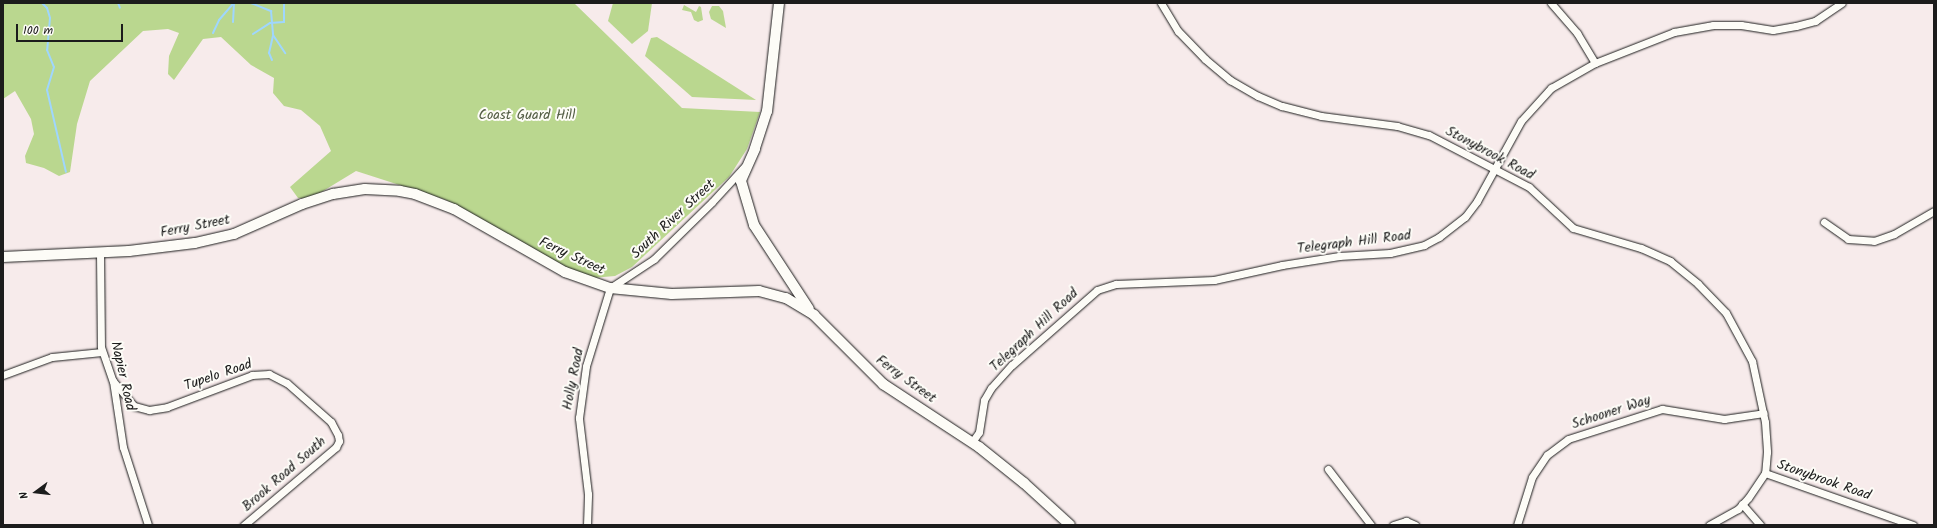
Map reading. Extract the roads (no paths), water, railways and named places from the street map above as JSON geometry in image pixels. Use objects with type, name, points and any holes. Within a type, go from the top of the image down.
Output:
[{"type":"street","name":"South River Street","points":[[610,288],[654,259],[712,202],[747,162],[755,149],[767,111],[779,3]]},
{"type":"street","name":"Stonybrook Road","points":[[1161,3],[1178,31],[1205,58],[1230,80],[1258,96],[1282,106],[1320,116],[1419,131],[1529,187],[1573,228],[1641,248],[1670,262],[1698,284],[1724,311],[1740,336],[1752,362],[1764,413],[1767,452],[1765,473],[1913,525]]},
{"type":"street","points":[[1551,3],[1577,33],[1595,63]]},
{"type":"street","name":"Telegraph Hill Road","points":[[972,442],[979,432],[984,400],[992,388],[1012,365],[1097,290],[1116,284],[1214,280],[1282,265],[1340,256],[1390,253],[1419,247],[1439,237],[1464,217],[1477,201],[1493,169],[1521,121],[1537,101],[1551,88],[1595,63],[1674,32],[1713,25],[1741,25],[1774,30],[1815,21],[1842,3]]},
{"type":"street","name":"South River Street","points":[[747,162],[741,181],[749,216],[814,315]]},
{"type":"street","name":"Ferry Street","points":[[3,257],[100,253],[215,239],[250,228],[315,199],[348,191],[382,189],[400,191],[434,200],[566,272],[610,288],[672,294],[759,291],[786,298],[814,315],[883,384],[972,442],[1024,483],[1070,525]]},
{"type":"street","points":[[1824,222],[1848,239],[1874,242],[1894,234],[1934,212]]},
{"type":"street","name":"Napier Road","points":[[100,253],[102,352],[113,381],[123,447],[148,525]]},
{"type":"street","name":"Holly Road","points":[[587,525],[588,494],[579,418],[586,366],[610,288]]},
{"type":"street","points":[[3,375],[52,357],[102,352]]},
{"type":"street","name":"Tupelo Road","points":[[113,381],[134,406],[149,410],[167,407],[252,375],[269,374],[287,384],[331,422],[339,441]]},
{"type":"street","name":"Schooner Way","points":[[1517,525],[1536,471],[1547,455],[1568,439],[1662,409],[1724,419],[1764,413]]},
{"type":"street","name":"Brook Road South","points":[[244,525],[331,452],[339,441]]},
{"type":"street","points":[[1328,469],[1371,525]]},
{"type":"street","points":[[1709,525],[1726,517],[1742,504],[1765,473]]},
{"type":"street","points":[[1742,504],[1760,525]]},
{"type":"street","points":[[1393,525],[1406,521],[1415,525]]},
{"type":"waterway","points":[[42,3],[47,8],[50,18],[47,50],[54,67],[47,90],[66,172]]},
{"type":"waterway","points":[[118,3],[120,8]]},
{"type":"waterway","points":[[233,22],[234,3]]},
{"type":"waterway","points":[[213,33],[219,20],[234,3]]},
{"type":"waterway","points":[[251,3],[271,11],[273,35],[285,53]]},
{"type":"waterway","points":[[253,34],[270,23],[284,22],[284,3]]},
{"type":"waterway","points":[[272,60],[269,53],[273,36]]},
{"type":"park label","name":"Coast Guard Hill","points":[[527,115]]}]
